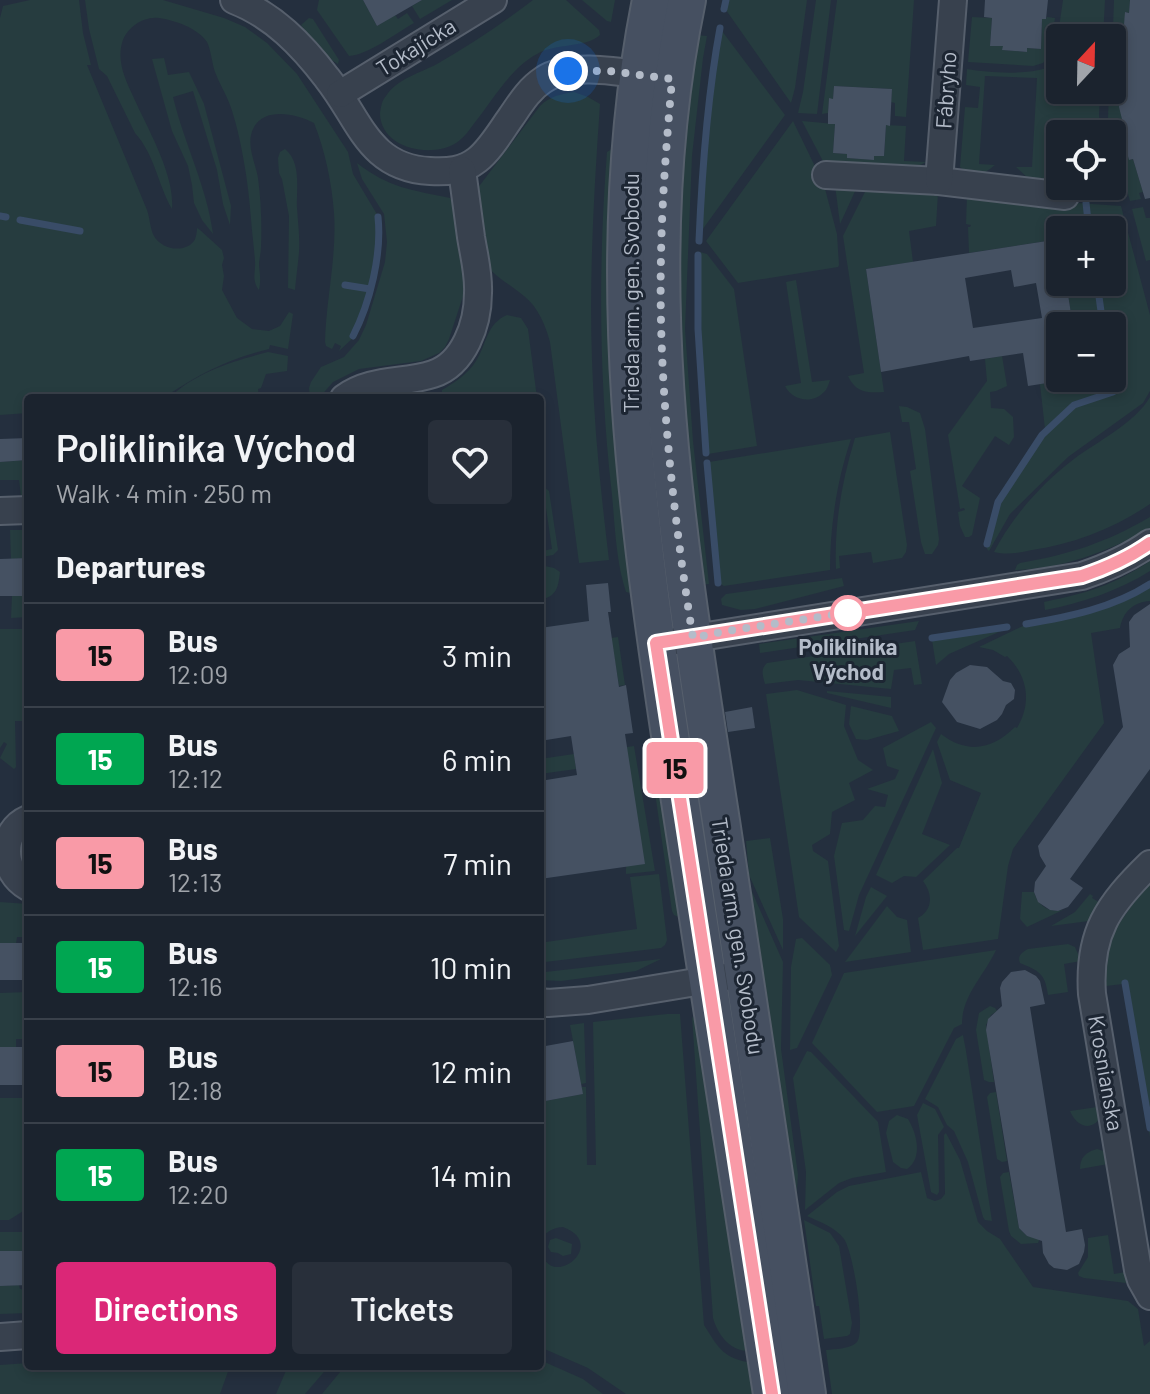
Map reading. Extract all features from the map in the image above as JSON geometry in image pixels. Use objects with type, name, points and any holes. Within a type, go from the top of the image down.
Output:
[{"type":"street","points":[[234,0],[264,14],[313,60],[340,94],[369,143],[386,158],[419,170],[462,170],[479,159],[527,95],[547,77],[581,70],[655,77]]},
{"type":"street","name":"Tokajícka","points":[[340,94],[493,0]]},
{"type":"street","name":"Trieda arm. gen. Svobodu","points":[[651,0],[655,77],[666,156],[661,257],[662,348],[668,439],[686,594],[744,974],[777,1312],[772,1394]]},
{"type":"street","name":"Trieda arm. gen. Svobodu","points":[[687,0],[655,77],[631,156],[627,247],[633,440],[656,643],[708,980],[777,1312],[807,1394]]},
{"type":"street","name":"Fábryho","points":[[939,181],[953,0]]},
{"type":"street","points":[[350,394],[372,384],[435,374],[457,360],[463,351],[475,316],[478,294],[462,170]]},
{"type":"street","points":[[826,175],[939,181],[1046,194]]},
{"type":"street","points":[[0,511],[24,510]]},
{"type":"street","points":[[656,643],[1082,576],[1113,564],[1150,543]]},
{"type":"street","points":[[24,821],[10,830],[2,849],[4,864],[11,876],[24,884]]},
{"type":"street","name":"Krosnianska","points":[[1150,864],[1122,894],[1102,923],[1094,945],[1091,970],[1092,994],[1138,1270],[1150,1296]]},
{"type":"street","points":[[544,1002],[588,1000],[744,974]]},
{"type":"street","points":[[0,1337],[24,1335]]},
{"type":"green space","points":[[30,0],[79,0],[91,65],[87,65],[147,210],[154,236],[167,247],[179,249],[190,245],[195,240],[197,228],[200,230],[222,250],[222,290],[237,318],[252,329],[269,331],[280,326],[289,312],[293,314],[288,349],[270,345],[269,349],[241,357],[203,374],[169,394],[24,394],[24,413],[0,415],[0,18],[3,6]]},
{"type":"green space","points":[[85,0],[163,0],[224,18],[245,27],[267,43],[297,74],[348,152],[353,174],[378,216],[377,246],[368,293],[351,335],[353,338],[339,351],[341,346],[335,343],[332,349],[325,342],[334,213],[327,167],[314,123],[288,114],[269,115],[255,125],[251,135],[261,212],[259,290],[254,279],[250,206],[241,146],[207,42],[185,26],[153,18],[131,28],[122,43],[120,57],[123,70],[165,166],[172,209],[147,151],[107,76],[99,69]]},
{"type":"green space","points":[[319,0],[363,0],[377,26],[395,15],[398,19],[407,13],[414,23],[373,48],[349,56],[317,10]]},
{"type":"green space","points":[[422,0],[452,0],[420,19],[412,6]]},
{"type":"green space","points":[[533,0],[566,0],[599,30],[600,35],[587,42],[553,48],[528,60],[511,75],[456,143],[445,148],[421,150],[397,142],[388,135],[380,113],[391,90],[474,41]]},
{"type":"green space","points":[[582,0],[615,0],[611,22],[607,21]]},
{"type":"green space","points":[[728,0],[807,0],[791,103],[726,10]]},
{"type":"green space","points":[[816,0],[831,0],[817,114],[798,113],[803,92]]},
{"type":"green space","points":[[837,0],[914,0],[906,117],[895,116],[895,103],[891,102],[892,89],[834,86],[828,113],[822,114]]},
{"type":"green space","points":[[1063,0],[1105,0],[1104,24],[1060,24]]},
{"type":"green space","points":[[1114,0],[1130,0],[1124,24],[1113,24]]},
{"type":"green space","points":[[972,17],[992,18],[990,46],[1027,52],[1027,48],[1041,49],[1042,19],[1055,18],[1054,24],[1046,24],[1046,59],[1043,63],[1033,66],[968,62]]},
{"type":"green space","points":[[309,18],[313,19],[339,60],[338,64],[323,55],[301,25]]},
{"type":"green space","points":[[722,31],[785,115],[700,233],[711,107]]},
{"type":"green space","points":[[695,35],[707,36],[692,156],[685,329],[693,441],[709,584],[697,585],[679,427],[680,151]]},
{"type":"green space","points":[[164,58],[168,75],[189,72],[204,104],[231,206],[230,225],[193,91],[173,97],[206,199],[213,234],[194,203],[188,166],[172,131],[152,59]]},
{"type":"green space","points":[[1046,68],[1046,104],[1099,104],[1100,120],[1046,120],[1046,180],[1029,179],[1016,167],[1032,167],[1037,78],[985,76],[979,164],[995,165],[978,174],[965,171],[960,167],[965,107],[978,108],[980,87],[966,85],[967,69],[1028,72]]},
{"type":"green space","points":[[574,92],[600,104],[591,328],[596,435],[609,560],[579,563],[550,342],[533,305],[487,266],[477,189],[540,106],[552,98]]},
{"type":"green space","points":[[1108,104],[1124,104],[1125,120],[1108,118]]},
{"type":"green space","points":[[793,121],[824,185],[837,234],[839,265],[738,283],[706,241]]},
{"type":"green space","points":[[802,121],[835,124],[833,153],[873,160],[874,156],[884,156],[886,125],[906,126],[904,161],[926,162],[915,168],[825,165]]},
{"type":"green space","points":[[285,149],[294,161],[297,177],[299,247],[295,290],[288,288],[289,216],[279,173],[278,158]]},
{"type":"green space","points":[[621,149],[635,594],[626,592],[618,557],[604,409],[602,238],[607,152]]},
{"type":"green space","points":[[1126,157],[1133,159],[1143,192],[1139,193],[1141,199],[1130,201],[1126,187]]},
{"type":"green space","points":[[357,163],[390,183],[450,198],[459,219],[466,287],[449,339],[439,353],[421,361],[359,369],[333,382],[322,394],[310,394],[311,382],[321,367],[344,357],[359,340],[385,262],[387,242],[384,214],[362,179]]},
{"type":"green space","points":[[835,185],[857,187],[840,224]]},
{"type":"green space","points":[[867,188],[938,193],[936,226],[909,231],[913,262],[866,269],[884,392],[863,391],[848,376],[864,373],[843,236]]},
{"type":"green space","points":[[967,195],[1121,206],[1124,216],[1046,216],[1046,241],[969,253],[968,227],[971,225],[966,224]]},
{"type":"green space","points":[[1143,207],[1146,218],[1150,218],[1150,260],[1146,261],[1132,209]]},
{"type":"green space","points":[[1126,225],[1150,315],[1150,391],[1143,403],[1068,457],[1010,514],[989,551],[987,545],[997,508],[1043,436],[1040,384],[1046,383],[1046,392],[1126,392],[1126,312],[1071,312],[1068,296],[1126,296]]},
{"type":"green space","points":[[700,252],[707,254],[734,289],[757,446],[708,454],[702,379]]},
{"type":"green space","points":[[796,280],[812,382],[830,380],[824,392],[808,400],[792,395],[785,386],[801,383],[786,282]]},
{"type":"green space","points":[[507,315],[521,318],[528,329],[536,394],[442,394],[442,390],[476,361],[491,329]]},
{"type":"green space","points":[[268,352],[288,356],[287,371],[266,374],[259,394],[174,394],[203,374]]},
{"type":"green space","points":[[1002,356],[1007,386],[990,392],[991,408],[1004,409],[1013,417],[1014,437],[1009,445],[995,436],[962,486],[980,498],[972,535],[965,537],[958,512],[965,510],[960,509],[948,435],[987,381],[985,359]]},
{"type":"green space","points":[[1150,397],[1150,504],[1108,528],[1079,539],[1018,553],[994,552],[1039,490],[1062,468],[1126,423]]},
{"type":"green space","points":[[899,406],[920,413],[925,429],[939,539],[932,554],[925,554],[921,542],[910,471],[916,469],[909,422],[902,422]]},
{"type":"green space","points":[[890,432],[906,552],[902,558],[873,563],[871,552],[839,556],[840,568],[836,569],[840,503],[855,438]]},
{"type":"green space","points":[[851,439],[835,503],[830,570],[724,586],[719,583],[709,462]]},
{"type":"green space","points":[[24,460],[24,496],[21,496],[19,480],[0,480],[0,462]]},
{"type":"green space","points":[[544,487],[549,491],[558,550],[544,557],[544,551],[552,549]]},
{"type":"green space","points":[[1150,517],[1150,529],[1118,545],[1068,562],[1015,570],[1020,563],[1087,546]]},
{"type":"green space","points":[[10,530],[24,530],[24,558],[11,559]]},
{"type":"green space","points":[[1150,561],[1150,571],[1125,585],[1086,600],[1045,610],[1044,602],[1099,588]]},
{"type":"green space","points":[[544,566],[560,572],[556,590],[544,598]]},
{"type":"green space","points":[[842,578],[844,586],[755,609],[741,610],[722,605],[721,599],[726,594]]},
{"type":"green space","points":[[1150,585],[1150,601],[1130,609],[1120,628],[1091,633],[1104,723],[1013,849],[998,939],[923,950],[918,918],[927,911],[930,901],[923,881],[959,848],[981,793],[950,780],[937,742],[941,734],[960,745],[988,745],[1017,728],[1025,709],[1026,690],[1020,672],[1007,656],[979,647],[1025,625],[1092,611]]},
{"type":"green space","points":[[24,593],[24,617],[11,618],[12,596]]},
{"type":"green space","points":[[919,621],[915,630],[760,653],[759,644]]},
{"type":"green space","points":[[1008,628],[949,654],[936,665],[932,640]]},
{"type":"green space","points":[[0,629],[24,629],[24,721],[15,721],[14,769],[0,758],[7,744],[4,742],[0,748]]},
{"type":"green space","points":[[618,637],[625,685],[619,686],[611,638]]},
{"type":"green space","points":[[915,641],[922,684],[914,685],[911,668],[894,670],[891,689],[798,680],[765,684],[763,670],[767,663]]},
{"type":"green space","points":[[797,690],[846,705],[844,726],[858,760],[873,770],[849,783],[855,800],[832,812],[830,834],[812,845],[813,851],[828,861],[839,946],[836,952],[799,917],[766,694]]},
{"type":"green space","points":[[827,693],[891,697],[891,708]]},
{"type":"green space","points":[[851,706],[892,716],[899,731],[867,740],[856,739],[849,724]]},
{"type":"green space","points":[[931,722],[936,728],[859,895],[849,931],[844,930],[834,856],[842,823],[863,820],[875,806],[885,807],[888,795],[867,789],[895,779],[899,770],[887,766],[883,748]]},
{"type":"green space","points":[[634,746],[655,871],[626,874],[627,747]]},
{"type":"green space","points":[[933,749],[942,783],[922,834],[950,845],[916,877],[904,876],[892,883],[876,875]]},
{"type":"green space","points":[[574,754],[576,769],[544,773],[544,758]]},
{"type":"green space","points":[[663,771],[683,919],[672,911],[652,772]]},
{"type":"green space","points":[[770,838],[783,919],[783,950],[749,875],[746,841]]},
{"type":"green space","points":[[659,874],[667,940],[665,945],[661,948],[544,962],[544,931],[546,942],[637,929],[630,877]]},
{"type":"green space","points":[[745,876],[783,962],[781,1049],[798,1175],[794,1230]]},
{"type":"green space","points":[[1150,879],[1150,1137],[1123,984],[1106,986],[1105,958],[1112,934]]},
{"type":"green space","points":[[871,887],[887,896],[855,936],[866,897]]},
{"type":"green space","points":[[1022,892],[1034,892],[1041,905],[1063,910],[1027,927],[1020,919]]},
{"type":"green space","points":[[1090,894],[1102,904],[1093,918],[1051,926],[1075,912]]},
{"type":"green space","points":[[0,902],[24,904],[24,937],[17,937],[16,943],[0,943]]},
{"type":"green space","points":[[887,906],[897,917],[907,920],[911,952],[845,962]]},
{"type":"green space","points":[[802,938],[830,965],[832,975],[797,1048],[790,1050],[791,967],[796,939]]},
{"type":"green space","points":[[1068,944],[1075,947],[1081,961],[1064,964],[1068,992],[1048,995],[1043,977],[1020,963],[1020,956],[1028,949]]},
{"type":"green space","points":[[996,950],[970,995],[962,1024],[954,1028],[914,1106],[877,1112],[812,1043],[844,973]]},
{"type":"green space","points":[[661,959],[636,971],[561,981],[544,980],[545,972]]},
{"type":"green space","points":[[24,992],[24,1039],[16,1039],[16,1047],[0,1047],[0,993]]},
{"type":"green space","points":[[990,1006],[997,1011],[986,1025],[994,1082],[984,1080],[976,1030],[979,1013]]},
{"type":"green space","points":[[680,1014],[704,1325],[726,1354],[748,1362],[753,1394],[626,1394],[588,1368],[544,1349],[544,1258],[547,1263],[556,1267],[565,1266],[579,1253],[581,1244],[576,1235],[563,1227],[553,1229],[544,1236],[544,1101],[582,1094],[582,1087],[586,1087],[587,1165],[596,1165],[593,1022]]},
{"type":"green space","points":[[692,1017],[700,1024],[745,1297],[741,1318],[746,1351],[725,1340],[713,1318]]},
{"type":"green space","points":[[584,1023],[586,1083],[581,1084],[570,1025]]},
{"type":"green space","points":[[963,1035],[992,1221],[983,1217],[968,1162],[954,1131],[947,1125],[938,1107],[925,1099],[956,1039]]},
{"type":"green space","points":[[807,1051],[878,1122],[886,1172],[839,1183],[805,1210],[806,1172],[793,1078]]},
{"type":"green space","points":[[996,1092],[1007,1161],[1002,1162],[997,1159],[987,1097]]},
{"type":"green space","points":[[0,1098],[24,1098],[24,1211],[9,1220],[0,1220]]},
{"type":"green space","points":[[923,1103],[935,1109],[944,1127],[938,1135],[937,1195],[931,1192],[917,1115]]},
{"type":"green space","points":[[1104,1106],[1099,1120],[1089,1126],[1079,1123],[1070,1111]]},
{"type":"green space","points":[[897,1115],[908,1119],[916,1139],[915,1159],[907,1169],[893,1162],[886,1133],[889,1121]]},
{"type":"green space","points":[[946,1133],[960,1160],[978,1222],[1000,1239],[1033,1287],[1128,1301],[1138,1309],[1144,1346],[1150,1341],[1150,1394],[832,1394],[826,1350],[846,1348],[856,1343],[860,1325],[858,1292],[844,1239],[832,1228],[807,1216],[849,1186],[921,1172],[927,1198],[935,1201],[941,1199],[945,1194]]},
{"type":"green space","points":[[1097,1149],[1107,1152],[1114,1163],[1080,1169],[1084,1156]]},
{"type":"green space","points":[[1009,1172],[1019,1228],[1027,1236],[1040,1238],[1038,1243],[1021,1244],[1011,1236],[1000,1177]]},
{"type":"green space","points":[[804,1220],[830,1233],[839,1246],[852,1323],[847,1336],[824,1339],[819,1306],[816,1306]]},
{"type":"green space","points":[[0,1232],[24,1232],[24,1251],[0,1251]]},
{"type":"green space","points":[[1108,1235],[1114,1274],[1132,1271],[1130,1281],[1126,1283],[1079,1276],[1088,1257],[1088,1238]]},
{"type":"green space","points":[[556,1238],[572,1244],[571,1254],[563,1256],[551,1252],[548,1247],[550,1240]]},
{"type":"green space","points":[[19,1285],[24,1290],[24,1313],[0,1314],[0,1286]]},
{"type":"green space","points":[[544,1362],[583,1379],[603,1394],[322,1394],[342,1370],[544,1370]]},
{"type":"green space","points":[[24,1363],[24,1370],[229,1370],[220,1394],[0,1394],[0,1365]]},
{"type":"green space","points":[[286,1370],[326,1370],[305,1394],[276,1394]]},
{"type":"building","points":[[363,0],[422,0],[377,26]]},
{"type":"building","points":[[985,0],[1048,0],[1046,19],[1042,19],[1041,49],[1027,48],[1027,52],[990,46],[992,18],[984,17]]},
{"type":"building","points":[[1130,0],[1150,0],[1150,198],[1145,199],[1133,159],[1129,160],[1126,120],[1122,120],[1119,107],[1119,104],[1126,104],[1127,37],[1124,24],[1125,12],[1129,13]]},
{"type":"building","points":[[834,86],[892,89],[890,126],[886,125],[884,156],[874,156],[874,160],[847,158],[847,154],[833,153],[835,124],[828,124],[828,113]]},
{"type":"building","points":[[1046,241],[1046,296],[1068,296],[1071,312],[1046,312],[1046,383],[1028,386],[1023,353],[970,361],[969,356],[881,372],[866,269]],"holes":[[[1011,270],[1014,287],[1036,283],[1042,318],[973,328],[965,278]]]},
{"type":"building","points":[[24,438],[24,460],[0,462],[0,439]]},
{"type":"building","points":[[24,558],[24,596],[0,596],[0,559]]},
{"type":"building","points":[[608,583],[611,612],[608,612],[619,687],[626,685],[633,733],[625,734],[645,864],[544,878],[544,780],[577,775],[571,736],[544,740],[544,627],[589,621],[586,585]]},
{"type":"building","points":[[1150,604],[1150,769],[1070,879],[1083,888],[1068,907],[1050,910],[1038,902],[1034,892],[1035,882],[1046,866],[1038,846],[1123,727],[1113,665],[1119,654],[1130,647],[1129,622]]},
{"type":"building","points":[[970,665],[987,667],[1003,681],[1011,683],[1015,690],[1014,699],[1006,705],[997,720],[980,729],[957,722],[942,702],[950,680]]},
{"type":"building","points":[[752,707],[755,728],[728,732],[725,712]]},
{"type":"building","points":[[0,943],[24,943],[24,980],[0,980]]},
{"type":"building","points":[[1025,970],[1040,981],[1045,1004],[1030,1007],[1066,1232],[1082,1229],[1085,1245],[1079,1264],[1067,1270],[1049,1264],[1043,1253],[1042,1241],[1027,1236],[1019,1228],[986,1030],[988,1019],[1002,1006],[1002,982],[1011,972]]},
{"type":"building","points":[[573,1041],[583,1094],[544,1101],[544,1046]]},
{"type":"building","points":[[0,1047],[24,1047],[24,1085],[0,1085]]},
{"type":"building","points":[[0,1251],[24,1251],[24,1285],[0,1286]]},
{"type":"waterway","points":[[724,9],[726,0]]},
{"type":"waterway","points":[[699,241],[706,134],[720,28]]},
{"type":"waterway","points":[[1086,203],[1087,216]]},
{"type":"waterway","points":[[0,216],[6,217]]},
{"type":"waterway","points":[[353,336],[365,309],[373,278],[378,247],[378,217]]},
{"type":"waterway","points":[[20,220],[80,231]]},
{"type":"waterway","points":[[698,255],[698,329],[706,453]]},
{"type":"waterway","points":[[345,285],[370,289]]},
{"type":"waterway","points":[[1099,296],[1101,312]]},
{"type":"waterway","points":[[987,544],[998,502],[1042,435],[1074,405],[1113,392]]},
{"type":"waterway","points":[[707,463],[718,583]]},
{"type":"waterway","points":[[1026,624],[1106,605],[1150,584]]},
{"type":"waterway","points":[[932,638],[1007,627]]},
{"type":"waterway","points":[[1125,983],[1150,1128]]},
{"type":"bus line","name":"15","points":[[772,1394],[656,643],[1082,576],[1101,570],[1150,543]]},
{"type":"place","name":"Poliklinika Východ","points":[[848,613]]},
{"type":"route","points":[[568,71],[609,71],[672,79],[661,257],[662,348],[668,439],[693,638],[858,611],[848,613]]}]
